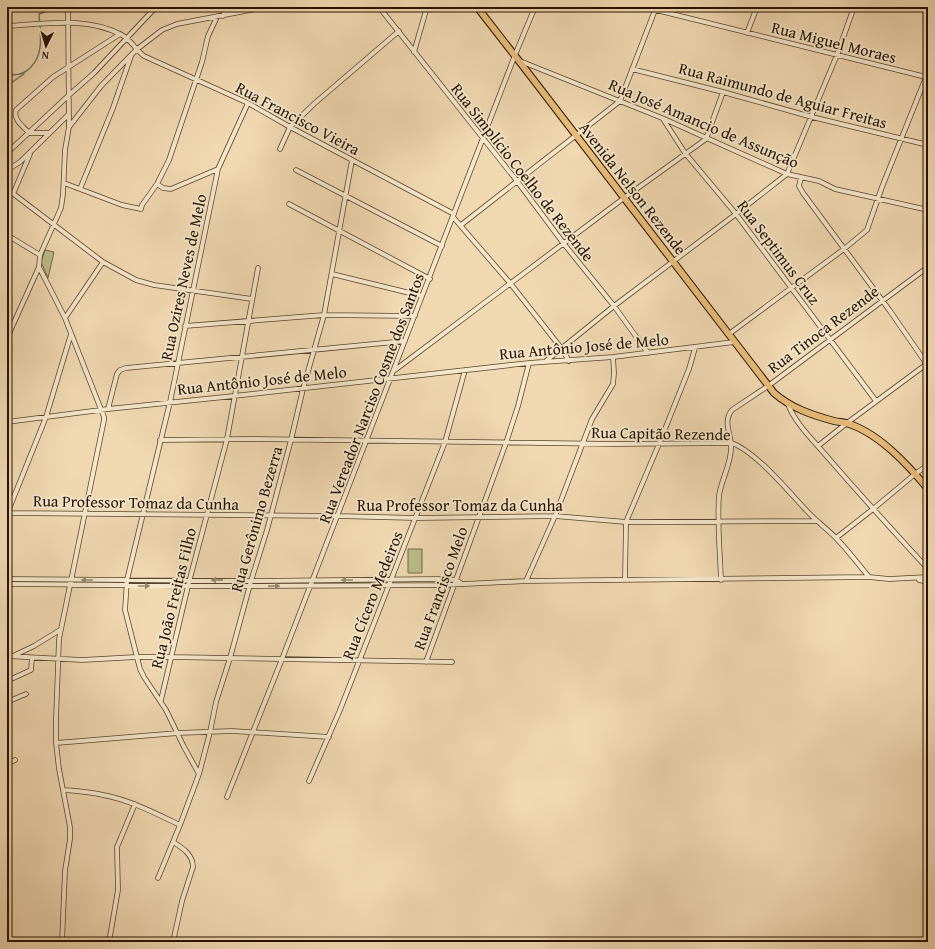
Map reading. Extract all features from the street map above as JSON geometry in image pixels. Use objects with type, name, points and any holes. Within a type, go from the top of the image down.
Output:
[{"type":"main road","name":"Avenida Nelson Rezende","points":[[477,7],[774,393],[788,404],[836,422],[847,423],[864,432],[892,450],[928,490]]},
{"type":"street","points":[[7,338],[39,267],[40,255],[61,208],[64,183],[65,150],[69,127],[68,7]]},
{"type":"street","points":[[7,153],[94,73],[156,7]]},
{"type":"street","points":[[223,16],[226,7]]},
{"type":"street","points":[[69,127],[96,91],[136,50],[162,30],[171,25],[266,7]]},
{"type":"street","name":"Rua Simplício Coelho de Rezende","points":[[379,7],[517,181],[564,244],[614,306],[648,353]]},
{"type":"street","points":[[414,52],[426,9],[421,7]]},
{"type":"street","name":"Rua Vereador Narciso Cosme dos Santos","points":[[227,797],[254,732],[483,139],[517,58],[535,7]]},
{"type":"street","name":"Rua Miguel Moraes","points":[[644,7],[926,77],[901,138]]},
{"type":"street","points":[[747,33],[757,7]]},
{"type":"street","points":[[546,362],[614,306],[787,174],[837,56],[854,7]]},
{"type":"street","points":[[913,7],[928,11]]},
{"type":"street","points":[[461,225],[620,100],[655,10]]},
{"type":"street","points":[[64,183],[122,205],[141,209],[142,205],[157,184],[169,160],[196,79],[208,36],[217,17]]},
{"type":"street","points":[[7,26],[68,23],[92,24],[127,38]]},
{"type":"street","points":[[280,149],[290,127],[326,92],[399,31]]},
{"type":"street","points":[[49,133],[29,132],[14,115],[16,110],[53,77],[120,34]]},
{"type":"street","name":"Rua Francisco Vieira","points":[[127,38],[136,50],[150,58],[248,103],[454,215],[562,349],[568,360]]},
{"type":"street","points":[[80,189],[113,108],[132,54]]},
{"type":"street","name":"Rua José Amancio de Assunção","points":[[517,58],[662,118],[787,174],[819,181],[835,189],[928,210]]},
{"type":"street","name":"Rua Raimundo de Aguiar Freitas","points":[[632,69],[723,92],[812,117],[928,145]]},
{"type":"street","points":[[394,370],[624,198],[706,139],[723,92]]},
{"type":"street","name":"Rua Ozires Neves de Melo","points":[[199,774],[161,700],[144,677],[136,657],[125,610],[126,586],[170,402],[218,170],[248,103]]},
{"type":"street","points":[[7,170],[20,162],[68,115]]},
{"type":"street","name":"Rua Septimus Cruz","points":[[662,118],[685,153],[736,214],[831,339],[876,402]]},
{"type":"street","points":[[729,334],[790,287],[844,249],[867,230],[877,199],[901,138]]},
{"type":"street","points":[[13,194],[31,151]]},
{"type":"street","name":"Rua Gerônimo Bezerra","points":[[158,878],[199,774],[216,702],[271,515],[303,389],[324,315],[352,160]]},
{"type":"street","points":[[157,184],[163,188],[171,188],[218,170]]},
{"type":"street","points":[[296,170],[442,246]]},
{"type":"street","points":[[801,178],[799,186],[802,193],[928,364],[818,446]]},
{"type":"street","points":[[7,189],[103,262],[144,282],[252,298]]},
{"type":"street","points":[[289,204],[430,279]]},
{"type":"street","points":[[7,235],[40,255]]},
{"type":"street","points":[[65,318],[103,262]]},
{"type":"street","points":[[39,267],[72,334],[104,416],[104,423],[60,630],[56,743],[59,769],[70,827],[70,839],[65,871],[62,942]]},
{"type":"street","name":"Rua Tinoca Rezende","points":[[732,443],[727,418],[732,410],[768,386],[928,267]]},
{"type":"street","name":"Rua João Freitas Filho","points":[[161,700],[189,580],[227,439],[258,268]]},
{"type":"street","points":[[332,274],[422,296]]},
{"type":"street","points":[[185,326],[324,315],[415,316]]},
{"type":"street","points":[[7,513],[46,417],[72,334]]},
{"type":"street","points":[[108,409],[118,371],[126,368],[405,341]]},
{"type":"street","name":"Rua Antônio José de Melo","points":[[7,422],[170,402],[303,389],[529,363],[613,357],[734,342]]},
{"type":"street","points":[[625,580],[626,522],[689,369],[695,348]]},
{"type":"street","points":[[526,581],[555,516],[595,414],[613,384],[613,357]]},
{"type":"street","name":"Rua Francisco Melo","points":[[426,662],[478,516],[506,443],[518,406],[529,363]]},
{"type":"street","name":"Rua Cícero Medeiros","points":[[309,781],[329,737],[445,442],[465,370]]},
{"type":"street","points":[[788,404],[795,419],[873,509],[928,569]]},
{"type":"street","name":"Rua Capitão Rezende","points":[[160,440],[227,439],[582,444],[732,443],[753,456],[779,481],[816,521],[836,538],[869,577]]},
{"type":"street","points":[[721,580],[719,522],[720,489],[731,455],[732,443]]},
{"type":"street","points":[[836,538],[928,465]]},
{"type":"street","name":"Rua Professor Tomaz da Cunha","points":[[7,513],[271,515],[416,518],[555,516],[626,522],[816,521]]},
{"type":"street","points":[[7,578],[70,580],[313,580],[462,584],[526,581],[721,580],[869,577],[889,579],[928,577]]},
{"type":"street","points":[[913,578],[928,582]]},
{"type":"street","points":[[7,584],[250,586],[390,582]]},
{"type":"street","points":[[9,656],[34,646],[60,630]]},
{"type":"street","points":[[9,656],[82,660],[170,657],[452,662]]},
{"type":"street","points":[[7,680],[31,670],[32,658]]},
{"type":"street","points":[[7,702],[26,694]]},
{"type":"street","points":[[56,743],[178,733],[210,732],[254,732],[329,737]]},
{"type":"street","points":[[7,764],[15,760]]},
{"type":"street","points":[[63,790],[103,794],[135,804],[180,825]]},
{"type":"street","points":[[109,942],[118,890],[117,847],[135,804]]},
{"type":"street","points":[[173,842],[185,850],[193,862],[193,867],[182,901],[173,942]]},
{"type":"green space","points":[[45,250],[54,252],[48,278],[41,262]]},
{"type":"green space","points":[[408,549],[422,549],[422,573],[408,573]]},
{"type":"waterway","points":[[7,74],[17,75],[22,73],[28,70],[35,62],[40,50],[41,35],[39,14],[47,11],[48,7]]},
{"type":"waterway","points":[[7,88],[11,83],[24,74]]}]
